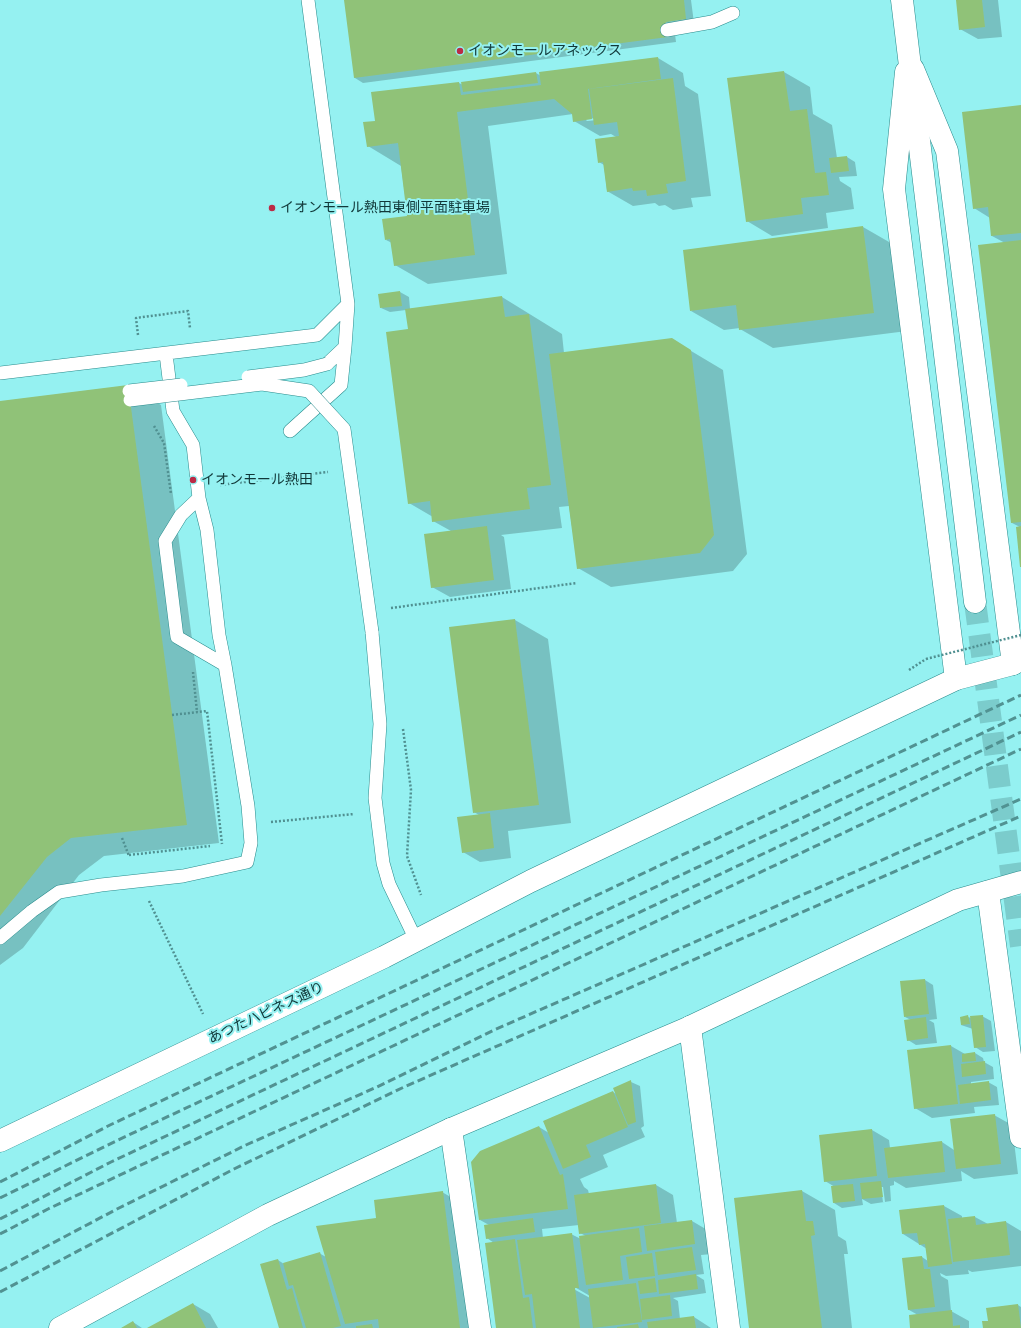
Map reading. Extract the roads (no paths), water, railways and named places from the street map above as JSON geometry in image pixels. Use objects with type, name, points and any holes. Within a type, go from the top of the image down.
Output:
[{"type":"street","points":[[902,0],[975,602]]},
{"type":"street","points":[[908,57],[948,151],[1017,662]]},
{"type":"street","points":[[908,57],[894,189],[956,679]]},
{"type":"street","name":"あつたハピネス通り","points":[[0,1141],[416,940],[531,881],[956,679],[1017,662]]},
{"type":"street","points":[[60,1328],[268,1215],[451,1129],[690,1027],[958,900],[1021,882]]},
{"type":"street","points":[[988,892],[1021,1137]]},
{"type":"street","points":[[690,1027],[729,1328]]},
{"type":"street","points":[[451,1129],[480,1328]]},
{"type":"lane","points":[[290,431],[341,385],[348,304],[308,0]]},
{"type":"lane","points":[[667,30],[712,22],[733,13]]},
{"type":"lane","points":[[0,373],[317,335],[348,304]]},
{"type":"lane","points":[[345,347],[327,364],[304,370],[130,396],[262,384],[309,390],[344,428],[372,632],[380,724],[375,798],[383,863],[389,884],[416,940]]},
{"type":"lane","points":[[0,938],[32,911],[59,892],[101,884],[182,876],[247,862],[251,843],[250,825],[219,635],[207,530],[199,498],[193,445],[173,411],[166,354]]},
{"type":"lane","points":[[199,498],[181,515],[165,541],[177,637],[225,665]]},
{"type":"tunnel","points":[[975,602],[1021,946]]},
{"type":"railway","points":[[0,1182],[110,1125],[1021,695]]},
{"type":"railway","points":[[0,1198],[116,1141],[1021,715]]},
{"type":"railway","points":[[0,1219],[111,1162],[1021,732]]},
{"type":"railway","points":[[0,1234],[48,1209],[1021,749]]},
{"type":"railway","points":[[0,1271],[117,1209],[246,1145],[377,1087],[494,1030],[1021,799]]},
{"type":"railway","points":[[0,1292],[234,1169],[404,1087],[1021,816]]},
{"type":"place","name":"イオンモールアネックス","points":[[460,51]]},
{"type":"place","name":"イオンモール熱田東側平面駐車場","points":[[272,208]]},
{"type":"place","name":"イオンモール熱田","points":[[193,480]]}]
